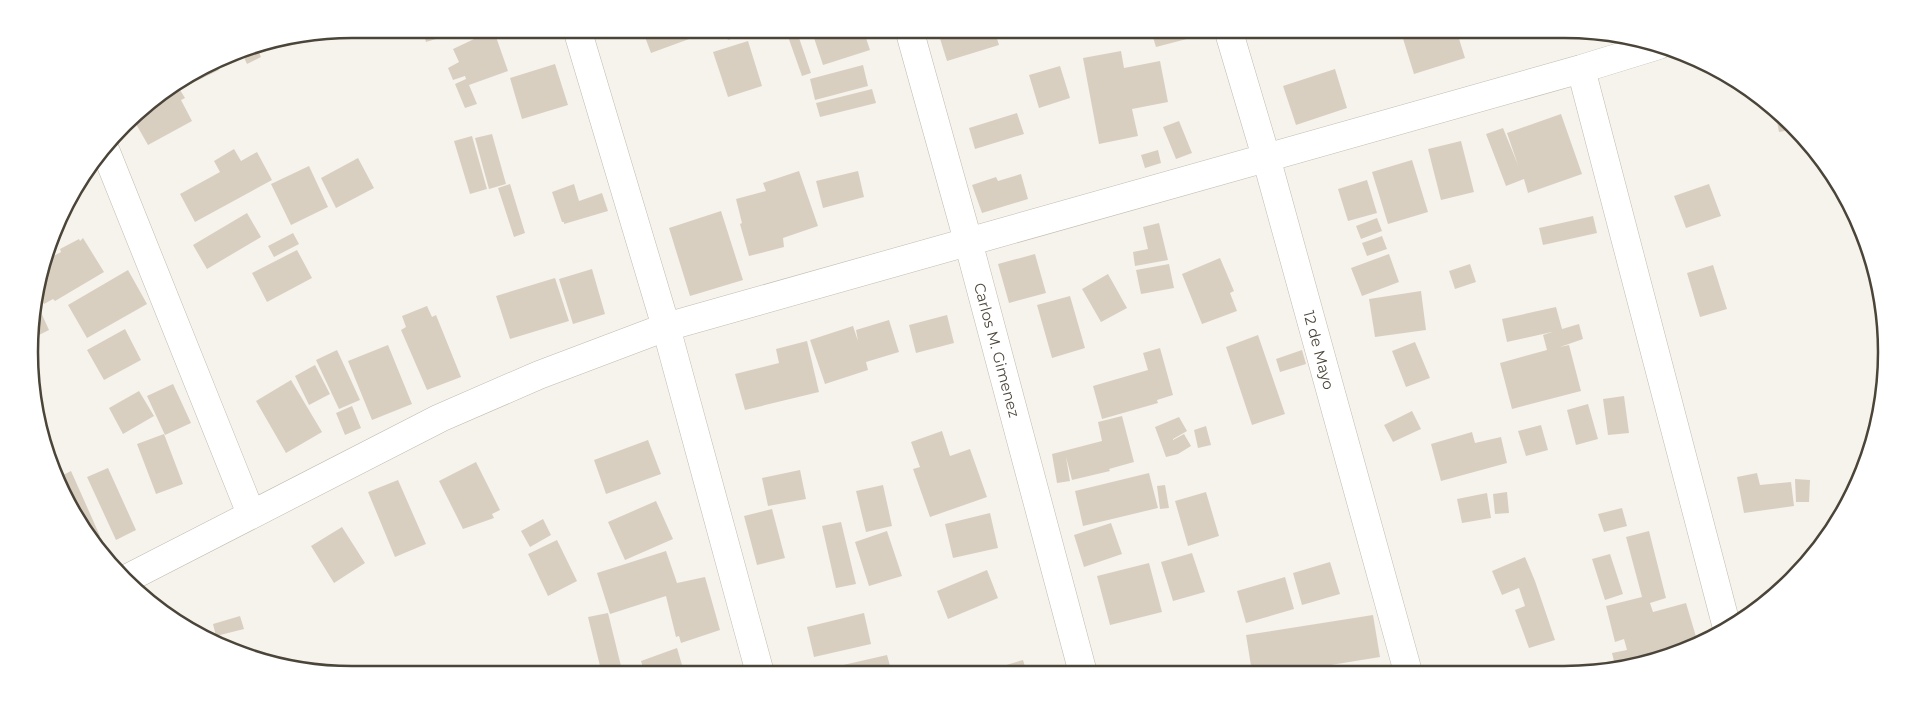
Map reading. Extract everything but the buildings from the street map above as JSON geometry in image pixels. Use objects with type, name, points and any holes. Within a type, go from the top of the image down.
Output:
[{"type":"street","points":[[580,38],[666,327],[758,666]]},
{"type":"street","name":"Carlos M. Gimenez","points":[[912,38],[968,241],[1081,666]]},
{"type":"street","name":"12 de Mayo","points":[[1231,38],[1266,157],[1406,666]]},
{"type":"street","points":[[131,576],[440,418],[539,375],[666,327],[1581,69],[1648,49]]},
{"type":"street","points":[[1581,69],[1725,621]]},
{"type":"street","points":[[107,154],[251,514]]}]
